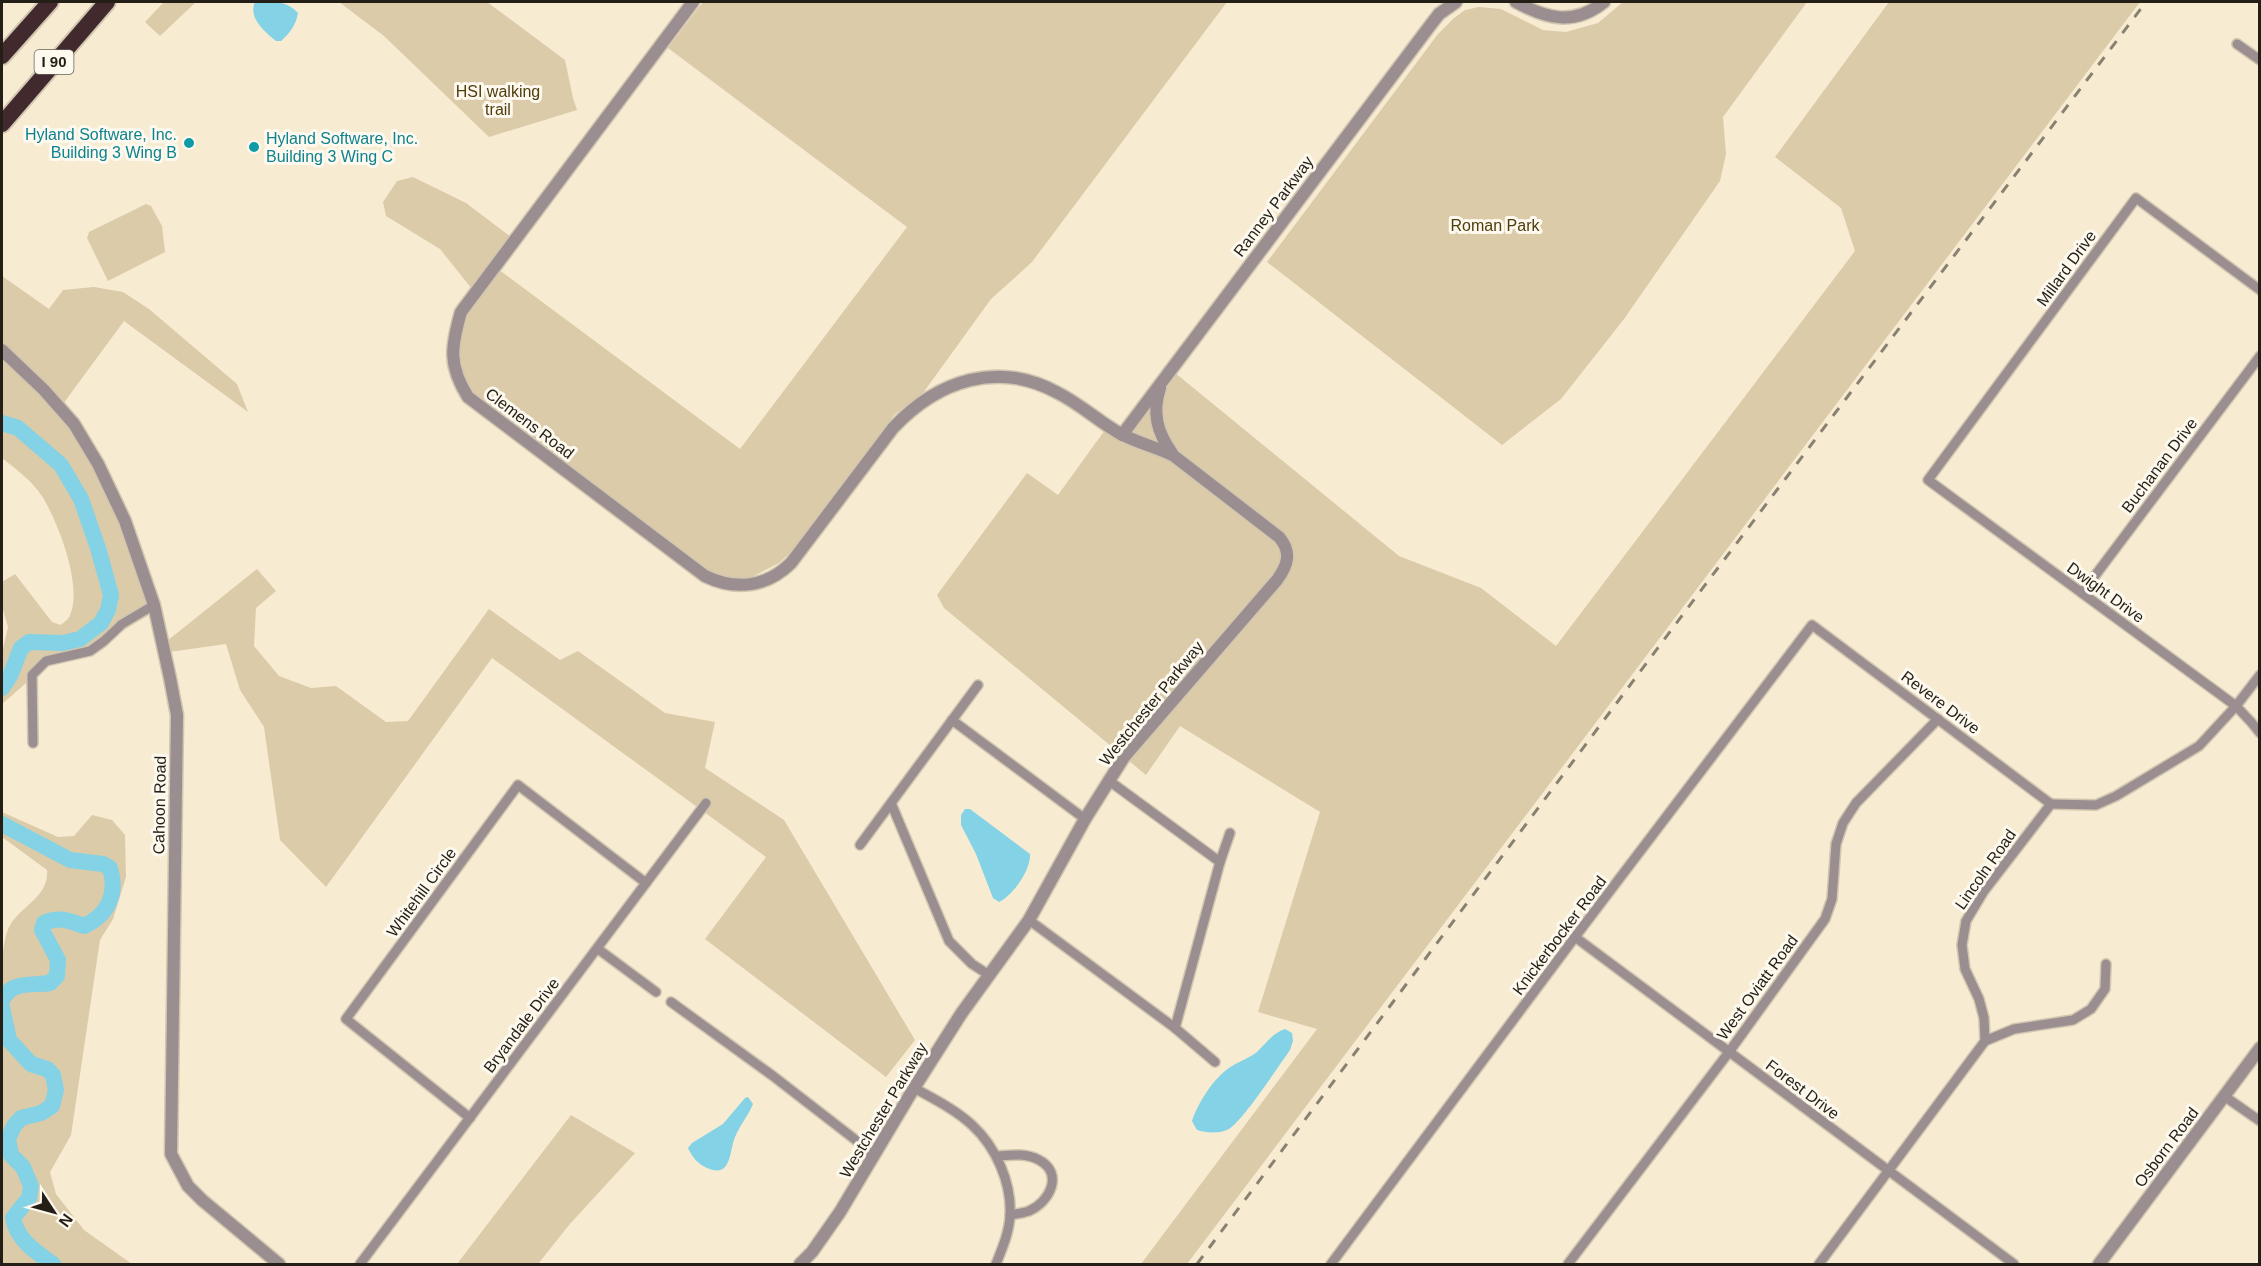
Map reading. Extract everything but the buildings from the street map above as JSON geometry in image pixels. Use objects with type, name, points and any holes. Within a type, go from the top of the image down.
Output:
[{"type":"highway","name":"I 90","points":[[2,56],[50,2]]},
{"type":"highway","name":"I 90","points":[[2,124],[107,2]]},
{"type":"street","name":"Clemens Road","points":[[693,2],[461,312],[452,345],[459,383],[468,397],[705,576],[732,586],[762,582],[780,574],[791,563],[893,428],[910,410],[928,397]]},
{"type":"street","name":"Ranney Parkway","points":[[1122,435],[1422,35],[1439,14],[1456,2]]},
{"type":"street","points":[[1516,2],[1537,13],[1561,18],[1589,12],[1604,2]]},
{"type":"street","points":[[2237,44],[2259,60]]},
{"type":"street","name":"Millard Drive","points":[[1928,480],[2136,198],[2259,290]]},
{"type":"street","name":"Cahoon Road","points":[[2,350],[44,390],[74,424],[98,464],[125,521],[154,605],[177,715],[171,1154],[188,1186],[279,1264]]},
{"type":"street","name":"Buchanan Drive","points":[[2082,593],[2259,356]]},
{"type":"street","name":"Westchester Parkway","points":[[800,1264],[812,1252],[840,1212],[961,1014],[1029,920],[1108,780],[1124,757],[1277,580],[1286,568],[1287,562],[1286,548],[1279,537],[1174,456],[1122,435],[1058,392],[1038,383],[1016,378],[976,379],[951,385],[928,397]]},
{"type":"street","points":[[1162,381],[1157,397],[1157,425],[1163,440],[1174,456]]},
{"type":"street","name":"Dwight Drive","points":[[1928,480],[2236,706],[2259,734]]},
{"type":"street","points":[[33,744],[32,675],[46,661],[90,651],[122,624],[154,605]]},
{"type":"street","name":"Revere Drive","points":[[1812,625],[2051,804]]},
{"type":"street","name":"Knickerbocker Road","points":[[1331,1264],[1812,625]]},
{"type":"street","points":[[2051,804],[2096,805],[2116,796],[2199,747],[2236,706],[2259,675]]},
{"type":"street","points":[[860,845],[978,685]]},
{"type":"street","name":"West Oviatt Road","points":[[1569,1264],[1729,1052],[1825,919],[1832,899],[1836,844],[1856,802],[1938,719]]},
{"type":"street","points":[[952,720],[1085,819]]},
{"type":"street","points":[[1108,780],[1220,862]]},
{"type":"street","name":"Whitehill Circle","points":[[470,1118],[346,1019],[518,785],[646,882]]},
{"type":"street","name":"Bryandale Drive","points":[[360,1264],[706,803]]},
{"type":"street","points":[[891,803],[948,941],[972,964],[989,975]]},
{"type":"street","name":"Lincoln Road","points":[[1985,1041],[1984,1018],[1979,999],[1965,969],[1962,945],[1966,921],[1984,891],[2051,804]]},
{"type":"street","points":[[1175,1028],[1230,833]]},
{"type":"street","points":[[1029,920],[1175,1028],[1215,1062]]},
{"type":"street","name":"Forest Drive","points":[[1575,937],[1888,1173],[2014,1264]]},
{"type":"street","points":[[598,949],[656,992]]},
{"type":"street","points":[[1819,1264],[1985,1041],[2014,1029],[2073,1020],[2091,1009],[2105,989],[2106,964]]},
{"type":"street","points":[[671,1002],[773,1076],[866,1148],[873,1159]]},
{"type":"street","name":"Osborn Road","points":[[2099,1264],[2259,1048]]},
{"type":"street","points":[[914,1088],[973,1125],[997,1156],[1003,1171],[1010,1215],[1005,1240],[996,1264]]},
{"type":"street","points":[[2224,1096],[2259,1122]]},
{"type":"street","points":[[997,1156],[1017,1155],[1037,1158],[1046,1164],[1051,1172],[1052,1188],[1047,1196],[1028,1211],[1010,1215]]},
{"type":"green space","points":[[164,2],[196,2],[160,36],[145,22]]},
{"type":"green space","name":"HSI walking trail","points":[[339,2],[487,2],[565,60],[577,110],[489,137],[384,36]]},
{"type":"green space","points":[[703,2],[1227,2],[1032,262],[991,299],[923,393],[894,415],[798,545],[779,563],[746,580],[726,579],[707,571],[472,394],[462,375],[458,358],[457,342],[467,313],[498,269],[740,449],[907,227],[668,48]]},
{"type":"green space","name":"Roman Park","points":[[1623,2],[1807,2],[1723,117],[1726,154],[1720,181],[1624,319],[1561,399],[1502,445],[1267,262],[1438,34],[1454,18],[1465,10],[1479,7],[1501,9],[1543,30],[1566,32],[1598,23]]},
{"type":"green space","points":[[1889,2],[2140,2],[1187,1264],[1141,1264],[1317,1029],[1258,1012],[1320,812],[1180,726],[1146,775],[944,608],[937,595],[1027,473],[1058,495],[1105,430],[1124,441],[1174,372],[1399,556],[1481,588],[1556,646],[1855,251],[1841,208],[1775,157]]},
{"type":"green space","points":[[413,177],[466,203],[511,237],[472,289],[440,249],[386,216],[383,202],[397,181]]},
{"type":"green space","points":[[146,204],[151,206],[162,226],[165,252],[108,281],[87,238],[89,232]]},
{"type":"green space","points":[[2,276],[49,309],[63,290],[94,287],[123,292],[149,309],[237,384],[248,412],[124,321],[63,404],[83,432],[158,607],[96,652],[48,664],[2,704],[2,653],[8,627],[2,606],[2,582],[15,574],[52,622],[61,625],[70,615],[73,588],[67,554],[55,521],[42,496],[23,475],[2,458]]},
{"type":"green space","points":[[257,569],[276,591],[256,608],[254,646],[279,676],[311,688],[336,686],[386,722],[408,721],[489,609],[560,660],[578,651],[665,713],[715,722],[705,768],[784,820],[915,1040],[886,1077],[705,939],[766,857],[492,658],[326,887],[280,840],[264,727],[240,690],[226,644],[169,652],[167,641]]},
{"type":"green space","points":[[2,812],[58,837],[74,836],[92,815],[112,820],[125,835],[126,877],[113,919],[100,940],[71,1135],[50,1172],[56,1194],[84,1230],[132,1264],[2,1264],[2,958],[10,926],[40,893],[47,879],[47,870],[2,837]]},
{"type":"green space","points":[[571,1115],[635,1153],[569,1225],[538,1264],[457,1264]]},
{"type":"water","points":[[255,2],[284,4],[298,13],[292,28],[281,41],[276,41],[258,24],[253,8]]},
{"type":"water","points":[[965,809],[970,809],[1030,854],[1028,867],[1020,881],[1010,894],[999,902],[993,898],[976,854],[961,825],[961,815]]},
{"type":"water","points":[[1285,1029],[1292,1033],[1293,1041],[1290,1050],[1243,1115],[1225,1131],[1197,1130],[1192,1121],[1202,1099],[1217,1078],[1232,1066],[1257,1052],[1273,1036]]},
{"type":"water","points":[[748,1097],[753,1104],[735,1137],[728,1162],[721,1170],[707,1168],[693,1157],[688,1148],[692,1143],[723,1124]]},
{"type":"waterway","points":[[2,423],[18,428],[61,465],[81,499],[111,595],[108,610],[101,623],[80,639],[63,643],[29,642],[21,648],[10,676],[2,688]]},
{"type":"waterway","points":[[2,824],[70,860],[103,864],[110,868],[113,886],[112,895],[105,910],[84,926],[60,920],[44,923],[42,930],[58,960],[57,976],[50,983],[16,987],[6,994],[2,1001]]},
{"type":"waterway","points":[[2,1007],[9,1040],[31,1064],[47,1069],[53,1075],[56,1090],[52,1106],[41,1113],[21,1118],[8,1139],[11,1155],[23,1167],[31,1186],[29,1198],[13,1218],[15,1226],[28,1245],[53,1264]]},
{"type":"railway","points":[[1197,1264],[1696,597],[2146,2]]},
{"type":"place","name":"Hyland Software, Inc. Building 3 Wing B","points":[[189,143]]},
{"type":"place","name":"Hyland Software, Inc. Building 3 Wing C","points":[[254,147]]}]
